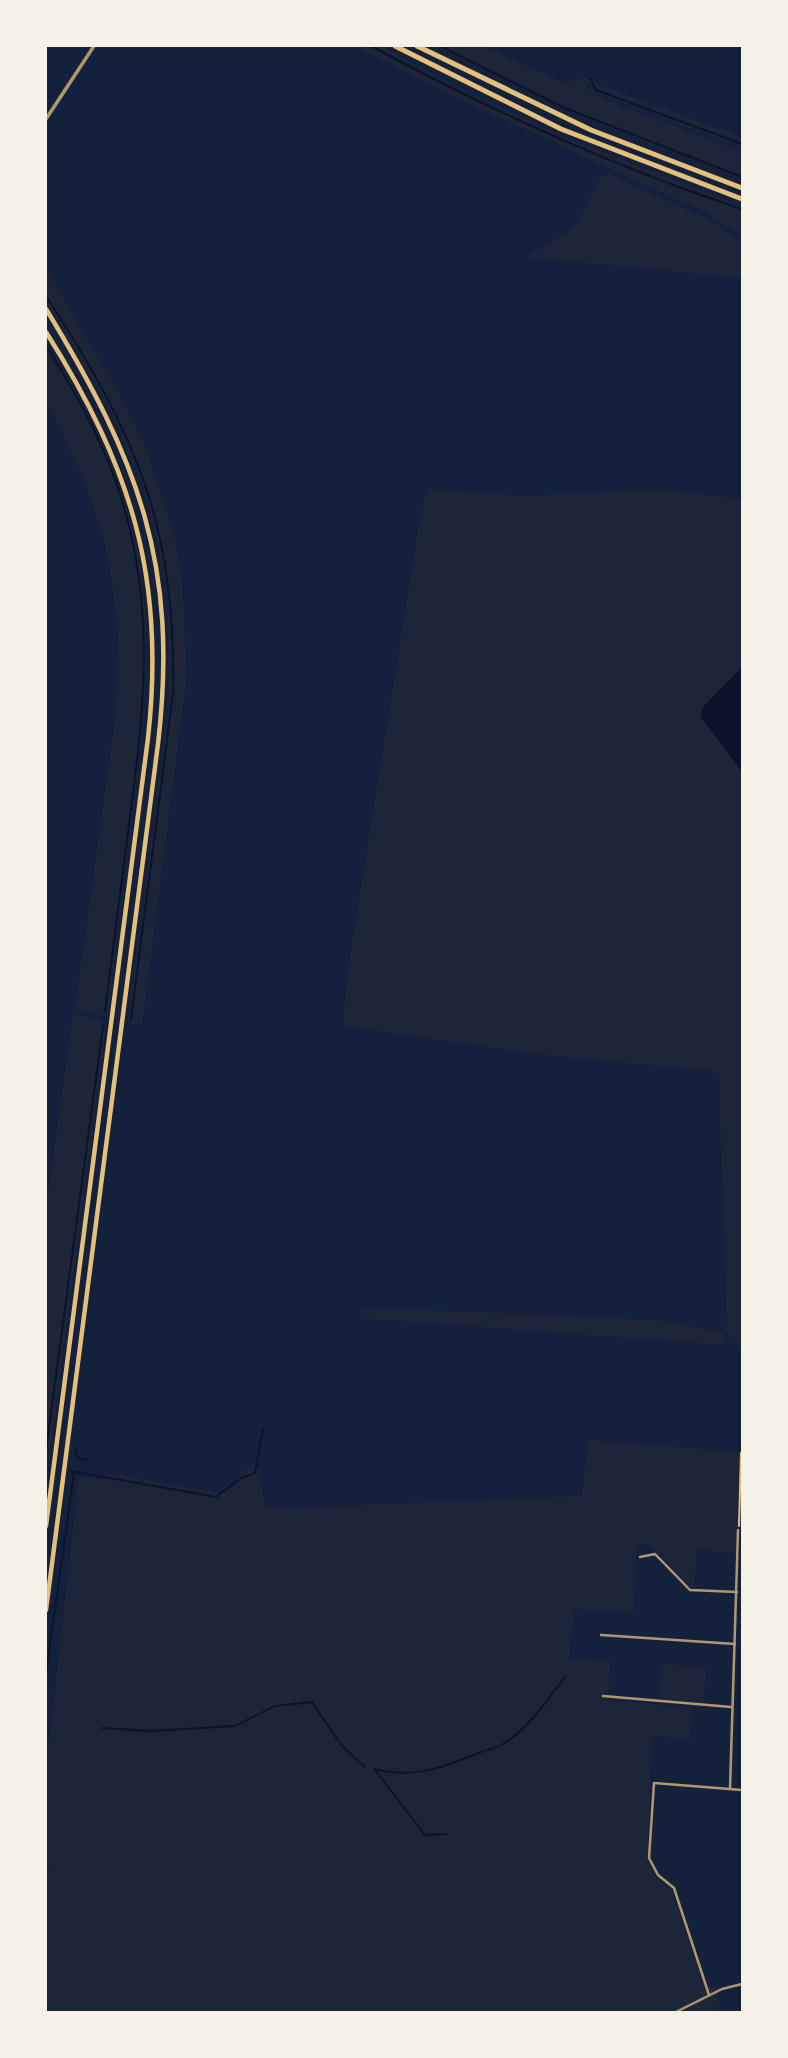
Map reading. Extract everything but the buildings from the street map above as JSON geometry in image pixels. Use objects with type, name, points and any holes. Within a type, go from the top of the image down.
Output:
[{"type":"highway","points":[[395,46],[493,97],[571,133],[743,199]]},
{"type":"highway","points":[[417,46],[591,130],[743,188]]},
{"type":"main road","points":[[46,309],[106,413],[139,494],[159,581],[164,666],[157,755],[46,1610]]},
{"type":"main road","points":[[46,332],[91,408],[124,482],[146,566],[154,650],[148,738],[46,1526]]},
{"type":"street","points":[[46,119],[94,46]]},
{"type":"street","points":[[730,1789],[738,1530]]},
{"type":"street","points":[[640,1557],[655,1554],[690,1590],[737,1592]]},
{"type":"street","points":[[737,1586],[743,1586]]},
{"type":"street","points":[[601,1634],[735,1644]]},
{"type":"street","points":[[603,1696],[731,1707]]},
{"type":"street","points":[[709,1995],[674,1888],[658,1875],[649,1858],[654,1783],[743,1790]]},
{"type":"street","points":[[676,2012],[709,1995],[743,1984]]},
{"type":"path","points":[[738,1530],[741,1453]]},
{"type":"shaded area","points":[[356,46],[381,46],[458,87],[557,134],[742,206],[742,237],[704,212],[449,94]]},
{"type":"shaded area","points":[[435,46],[482,46],[564,83],[592,76],[597,84],[742,137],[742,148],[598,93],[585,80],[587,88],[595,96],[742,152],[742,179],[590,120]]},
{"type":"shaded area","points":[[608,174],[712,221],[742,243],[742,278],[526,257],[573,226],[600,177]]},
{"type":"shaded area","points":[[46,269],[116,388],[148,453],[173,530],[181,569],[187,675],[142,1026],[128,1022],[169,700],[167,594],[156,535],[141,481],[109,408],[46,301]]},
{"type":"shaded area","points":[[46,341],[109,456],[135,537],[142,576],[146,652],[142,729],[108,1014],[103,1016],[75,1008],[115,720],[118,637],[112,580],[103,536],[83,476],[46,399]]},
{"type":"shaded area","points":[[427,489],[528,496],[654,489],[742,499],[742,667],[702,708],[701,717],[742,772],[742,1354],[740,1346],[727,1332],[719,1075],[711,1071],[535,1054],[343,1026],[347,975],[419,524]]},
{"type":"shaded area","points":[[742,667],[742,772],[701,717],[702,708]]},
{"type":"shaded area","points":[[73,1013],[101,1021],[106,1026],[49,1461],[46,1461],[46,1210]]},
{"type":"shaded area","points":[[363,1308],[660,1321],[723,1332],[727,1345],[360,1318]]},
{"type":"shaded area","points":[[588,1440],[740,1452],[737,1553],[697,1550],[694,1587],[691,1587],[649,1545],[637,1544],[634,1611],[575,1609],[569,1658],[610,1661],[608,1700],[692,1708],[690,1739],[652,1736],[647,1860],[654,1875],[672,1890],[704,1989],[717,1985],[720,2012],[46,2012],[46,1866],[93,1885],[46,1865],[46,1767],[79,1477],[106,1479],[107,1473],[222,1494],[252,1464],[258,1469],[265,1506],[286,1508],[582,1496]]},
{"type":"shaded area","points":[[661,1664],[706,1667],[704,1703],[659,1699]]},
{"type":"waterway","points":[[371,46],[461,93],[553,136],[647,175],[742,209]]},
{"type":"waterway","points":[[440,46],[565,108],[742,177]]},
{"type":"waterway","points":[[590,78],[596,90],[742,144]]},
{"type":"waterway","points":[[46,296],[104,393],[127,438],[158,530],[167,580],[172,633],[173,693],[131,1019]]},
{"type":"waterway","points":[[46,345],[81,404],[110,465],[134,547],[140,586],[144,662],[139,738],[105,1012]]},
{"type":"waterway","points":[[46,1450],[103,1026]]},
{"type":"waterway","points":[[71,1471],[216,1497],[241,1478],[255,1473],[263,1429]]},
{"type":"waterway","points":[[76,1448],[77,1458],[86,1460]]},
{"type":"waterway","points":[[46,1673],[74,1473]]},
{"type":"waterway","points":[[374,1769],[402,1773],[427,1770],[501,1745],[532,1719],[566,1676]]},
{"type":"waterway","points":[[102,1728],[151,1731],[235,1726],[275,1706],[312,1702],[342,1746],[365,1767]]},
{"type":"waterway","points":[[375,1770],[425,1835],[446,1834]]}]
